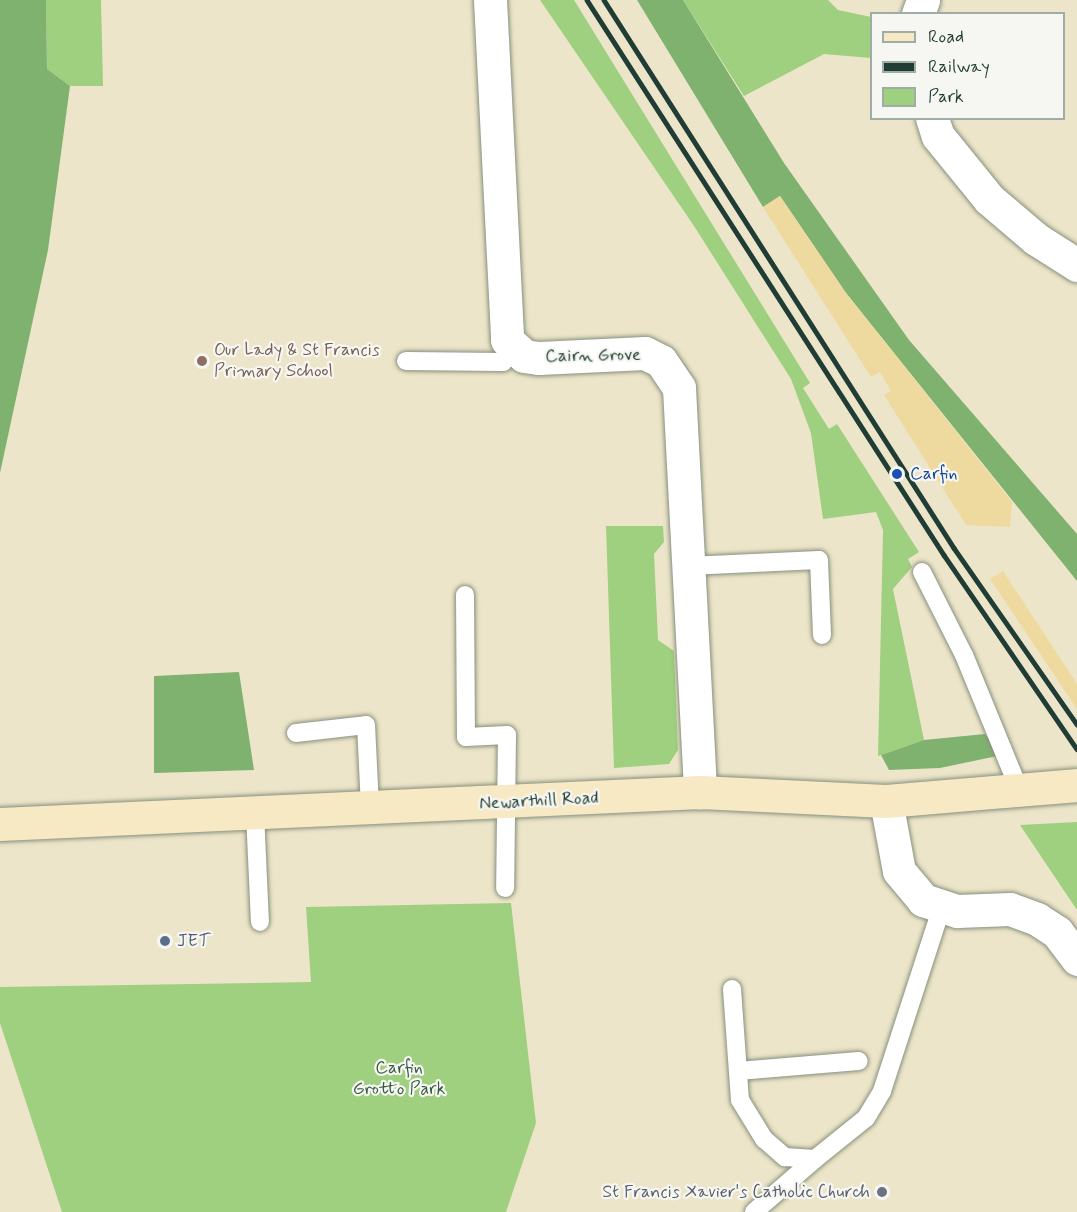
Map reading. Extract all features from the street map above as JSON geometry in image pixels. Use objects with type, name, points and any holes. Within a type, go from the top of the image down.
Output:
[{"type":"main road","name":"Newarthill Road","points":[[0,824],[700,792],[886,801],[1077,785]]},
{"type":"street","points":[[490,0],[505,328],[514,350]]},
{"type":"street","points":[[933,120],[938,136],[989,199],[1036,239],[1077,265]]},
{"type":"street","name":"Cairn Grove","points":[[514,350],[524,356],[539,358],[645,353],[661,361],[679,387],[700,792]]},
{"type":"street","points":[[886,801],[899,871],[923,900],[957,911],[1010,909],[1057,932],[1077,959]]},
{"type":"lane","points":[[406,361],[503,362],[514,350]]},
{"type":"lane","points":[[688,566],[819,560],[822,635]]},
{"type":"lane","points":[[922,572],[964,655],[1019,789]]},
{"type":"lane","points":[[465,595],[466,737],[507,735],[508,802],[505,888]]},
{"type":"lane","points":[[296,733],[366,725],[370,808]]},
{"type":"lane","points":[[255,813],[260,922]]},
{"type":"lane","points":[[754,1212],[866,1118],[882,1091],[942,906]]},
{"type":"lane","points":[[732,989],[740,1100],[764,1139],[785,1157],[815,1159]]},
{"type":"lane","points":[[738,1071],[859,1061]]},
{"type":"green space","points":[[0,0],[46,0],[47,69],[70,86],[48,250],[0,473]]},
{"type":"green space","points":[[46,0],[101,0],[103,86],[70,86],[47,69]]},
{"type":"green space","points":[[540,0],[574,0],[810,383],[803,388],[829,429],[837,424],[919,552],[908,559],[912,567],[893,589],[924,740],[878,756],[883,530],[876,512],[823,519],[811,433],[791,379],[694,226]]},
{"type":"green space","points":[[637,0],[683,0],[784,163],[909,340],[1077,534],[1077,581],[846,293],[780,196],[763,207]]},
{"type":"green space","points":[[683,0],[828,0],[838,10],[870,17],[870,58],[824,54],[744,96]]},
{"type":"green space","points":[[606,526],[663,526],[664,542],[654,554],[658,640],[674,651],[678,750],[669,764],[614,768]]},
{"type":"green space","points":[[239,672],[254,770],[154,773],[154,676]]},
{"type":"green space","points":[[985,734],[1002,755],[940,768],[889,770],[881,755],[924,740]]},
{"type":"green space","points":[[1077,822],[1077,910],[1020,825]]},
{"type":"green space","name":"Carfin Grotto Park","points":[[511,903],[536,1123],[506,1212],[62,1212],[0,1023],[0,987],[311,982],[306,907]]},
{"type":"sand","points":[[780,196],[846,293],[1012,502],[1010,527],[966,525],[884,395],[891,391],[880,372],[871,377],[763,207]]},
{"type":"sand","points":[[1003,571],[1077,684],[1077,709],[990,579]]},
{"type":"railway","points":[[587,0],[944,555],[1077,749]]},
{"type":"railway","points":[[604,0],[954,548],[1077,724]]},
{"type":"place","name":"Our Lady & St Francis Primary School","points":[[202,361]]},
{"type":"place","name":"Carfin","points":[[897,474]]},
{"type":"place","name":"JET","points":[[165,941]]},
{"type":"place","name":"St Francis Xavier's Catholic Church","points":[[882,1192]]}]
